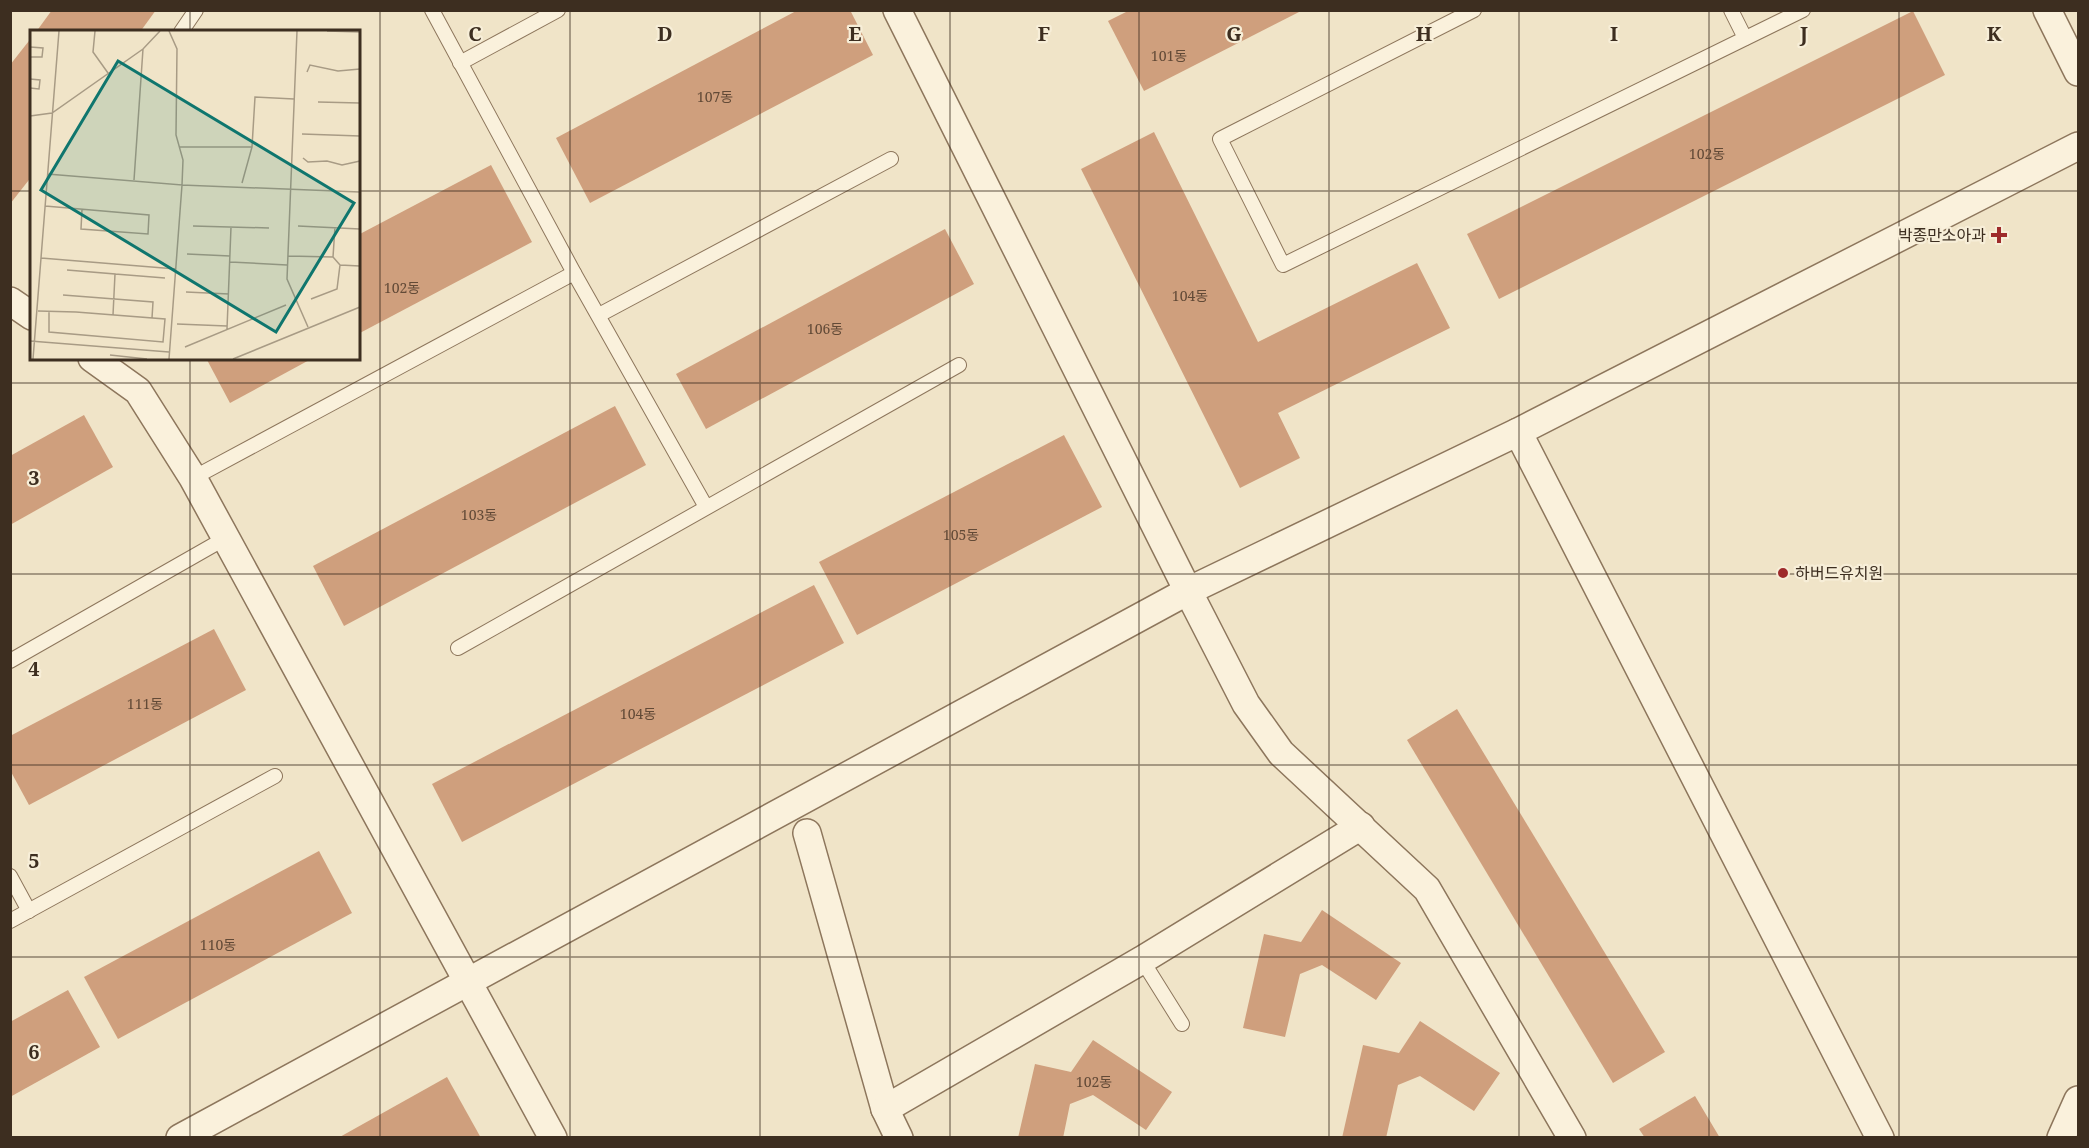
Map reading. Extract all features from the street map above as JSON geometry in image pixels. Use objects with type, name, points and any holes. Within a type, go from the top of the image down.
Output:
[{"type":"street","points":[[2048,10],[2079,72]]},
{"type":"street","points":[[906,14],[1188,591],[1246,704],[1281,753],[1427,889],[1572,1137]]},
{"type":"street","points":[[180,1137],[467,979],[795,806],[1188,591],[1518,432],[2079,146]]},
{"type":"street","points":[[10,301],[30,315]]},
{"type":"street","points":[[95,360],[138,391],[193,478],[224,539],[553,1137]]},
{"type":"street","points":[[1518,432],[1880,1137]]},
{"type":"street","points":[[885,1109],[1142,960],[1361,826]]},
{"type":"street","points":[[807,834],[885,1109],[899,1137]]},
{"type":"street","points":[[2061,1137],[2079,1100]]},
{"type":"lane","points":[[182,30],[196,10]]},
{"type":"lane","points":[[432,10],[574,273],[706,507]]},
{"type":"lane","points":[[460,63],[558,10]]},
{"type":"lane","points":[[1474,10],[1220,139],[1283,265],[1803,10]]},
{"type":"lane","points":[[1731,10],[1745,38]]},
{"type":"lane","points":[[599,315],[891,159]]},
{"type":"lane","points":[[193,478],[574,273]]},
{"type":"lane","points":[[458,648],[959,365]]},
{"type":"lane","points":[[10,661],[224,539]]},
{"type":"lane","points":[[10,921],[275,776]]},
{"type":"lane","points":[[10,876],[29,910]]},
{"type":"lane","points":[[1142,960],[1182,1024]]},
{"type":"building","points":[[52,10],[156,10],[141,30],[37,30]]},
{"type":"building","points":[[798,10],[850,10],[873,55],[590,203],[556,138]]},
{"type":"building","points":[[1130,10],[1303,10],[1144,91],[1108,21]]},
{"type":"building","points":[[1913,11],[1945,75],[1499,299],[1467,234]]},
{"type":"building","points":[[30,40],[30,179],[10,204],[10,65]]},
{"type":"building","points":[[1154,132],[1258,342],[1417,263],[1450,328],[1278,413],[1300,458],[1240,488],[1081,169]]},
{"type":"building","points":[[491,165],[532,242],[360,333],[360,234]]},
{"type":"building","points":[[945,229],[974,284],[706,429],[676,374]]},
{"type":"building","points":[[207,360],[309,360],[230,403]]},
{"type":"building","points":[[615,406],[646,465],[344,626],[313,566]]},
{"type":"building","points":[[84,415],[113,467],[10,525],[10,456]]},
{"type":"building","points":[[1064,435],[1102,507],[857,635],[819,562]]},
{"type":"building","points":[[814,585],[844,643],[462,842],[432,784]]},
{"type":"building","points":[[214,629],[246,690],[29,805],[10,770],[10,736]]},
{"type":"building","points":[[1457,709],[1665,1052],[1613,1083],[1407,740]]},
{"type":"building","points":[[319,851],[352,913],[118,1039],[84,977]]},
{"type":"building","points":[[1322,910],[1401,963],[1376,1000],[1322,965],[1300,974],[1285,1037],[1243,1028],[1264,934],[1301,942]]},
{"type":"building","points":[[68,990],[100,1047],[10,1097],[10,1022]]},
{"type":"building","points":[[1420,1021],[1500,1073],[1474,1111],[1420,1076],[1398,1085],[1386,1138],[1342,1138],[1363,1045],[1399,1053]]},
{"type":"building","points":[[1093,1040],[1172,1092],[1146,1130],[1093,1095],[1070,1104],[1063,1138],[1018,1138],[1035,1064],[1071,1072]]},
{"type":"building","points":[[447,1077],[481,1138],[338,1138]]},
{"type":"building","points":[[1695,1096],[1720,1138],[1645,1138],[1639,1129]]},
{"type":"place","name":"박종만소아과","points":[[1999,235]]},
{"type":"place","name":"하버드유치원","points":[[1783,573]]}]
